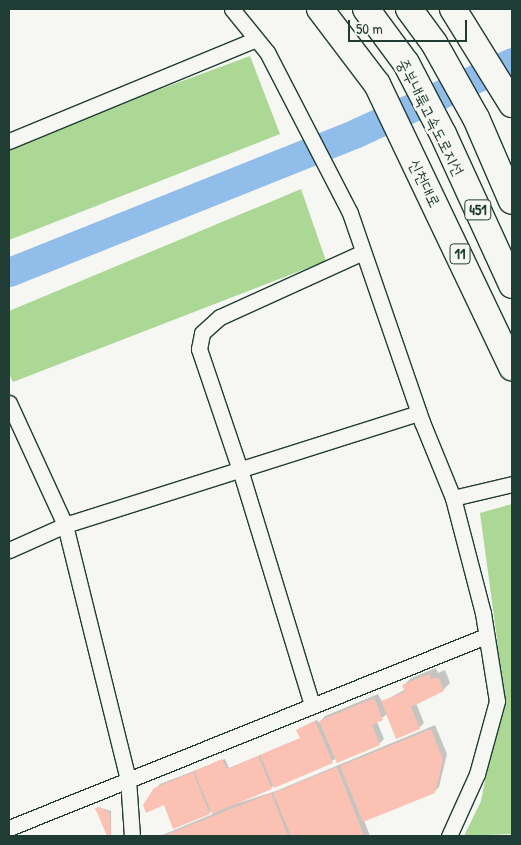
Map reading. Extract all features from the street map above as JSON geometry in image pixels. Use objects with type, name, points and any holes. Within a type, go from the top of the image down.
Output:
[{"type":"highway","name":"신천대로","points":[[320,9],[377,84],[512,367]]},
{"type":"highway","name":"중부내륙고속도로지선","points":[[366,9],[406,62],[443,134],[512,285]]},
{"type":"highway","name":"451","points":[[409,9],[434,43],[476,118],[512,201]]},
{"type":"highway","points":[[457,14],[512,103]]},
{"type":"street","points":[[232,9],[256,39],[292,96],[350,213],[419,414],[453,498],[486,636],[496,702],[477,774],[449,836]]},
{"type":"street","points":[[9,141],[256,39]]},
{"type":"street","points":[[312,705],[240,470],[199,349],[202,333],[220,317],[363,252]]},
{"type":"street","points":[[9,403],[65,525],[128,779],[132,836]]},
{"type":"street","points":[[9,550],[65,525],[419,414]]},
{"type":"street","points":[[453,498],[512,484]]},
{"type":"street","points":[[9,828],[486,636]]},
{"type":"green space","points":[[250,56],[280,134],[9,240],[9,145]]},
{"type":"green space","points":[[301,189],[326,261],[13,382],[9,374],[9,311]]},
{"type":"green space","points":[[512,504],[512,834],[464,836],[481,801],[501,700],[497,639],[480,513]]},
{"type":"building","points":[[429,674],[431,679],[438,677],[444,691],[411,707],[420,729],[396,739],[381,701],[405,692],[402,685]]},
{"type":"building","points":[[374,698],[383,720],[372,725],[380,745],[337,763],[319,721]]},
{"type":"building","points":[[315,721],[333,763],[274,788],[260,755],[300,738],[296,730]]},
{"type":"building","points":[[431,729],[443,760],[435,793],[363,822],[340,766]]},
{"type":"building","points":[[258,756],[272,789],[212,814],[194,771],[222,759],[227,769]]},
{"type":"building","points":[[337,767],[364,836],[291,836],[273,793]]},
{"type":"building","points":[[193,772],[210,814],[173,829],[164,805],[146,813],[143,805],[154,788]]},
{"type":"building","points":[[271,793],[288,836],[163,836]]},
{"type":"building","points":[[99,807],[110,813],[111,836],[107,836],[95,808]]},
{"type":"waterway","points":[[9,272],[356,133],[512,62]]}]
